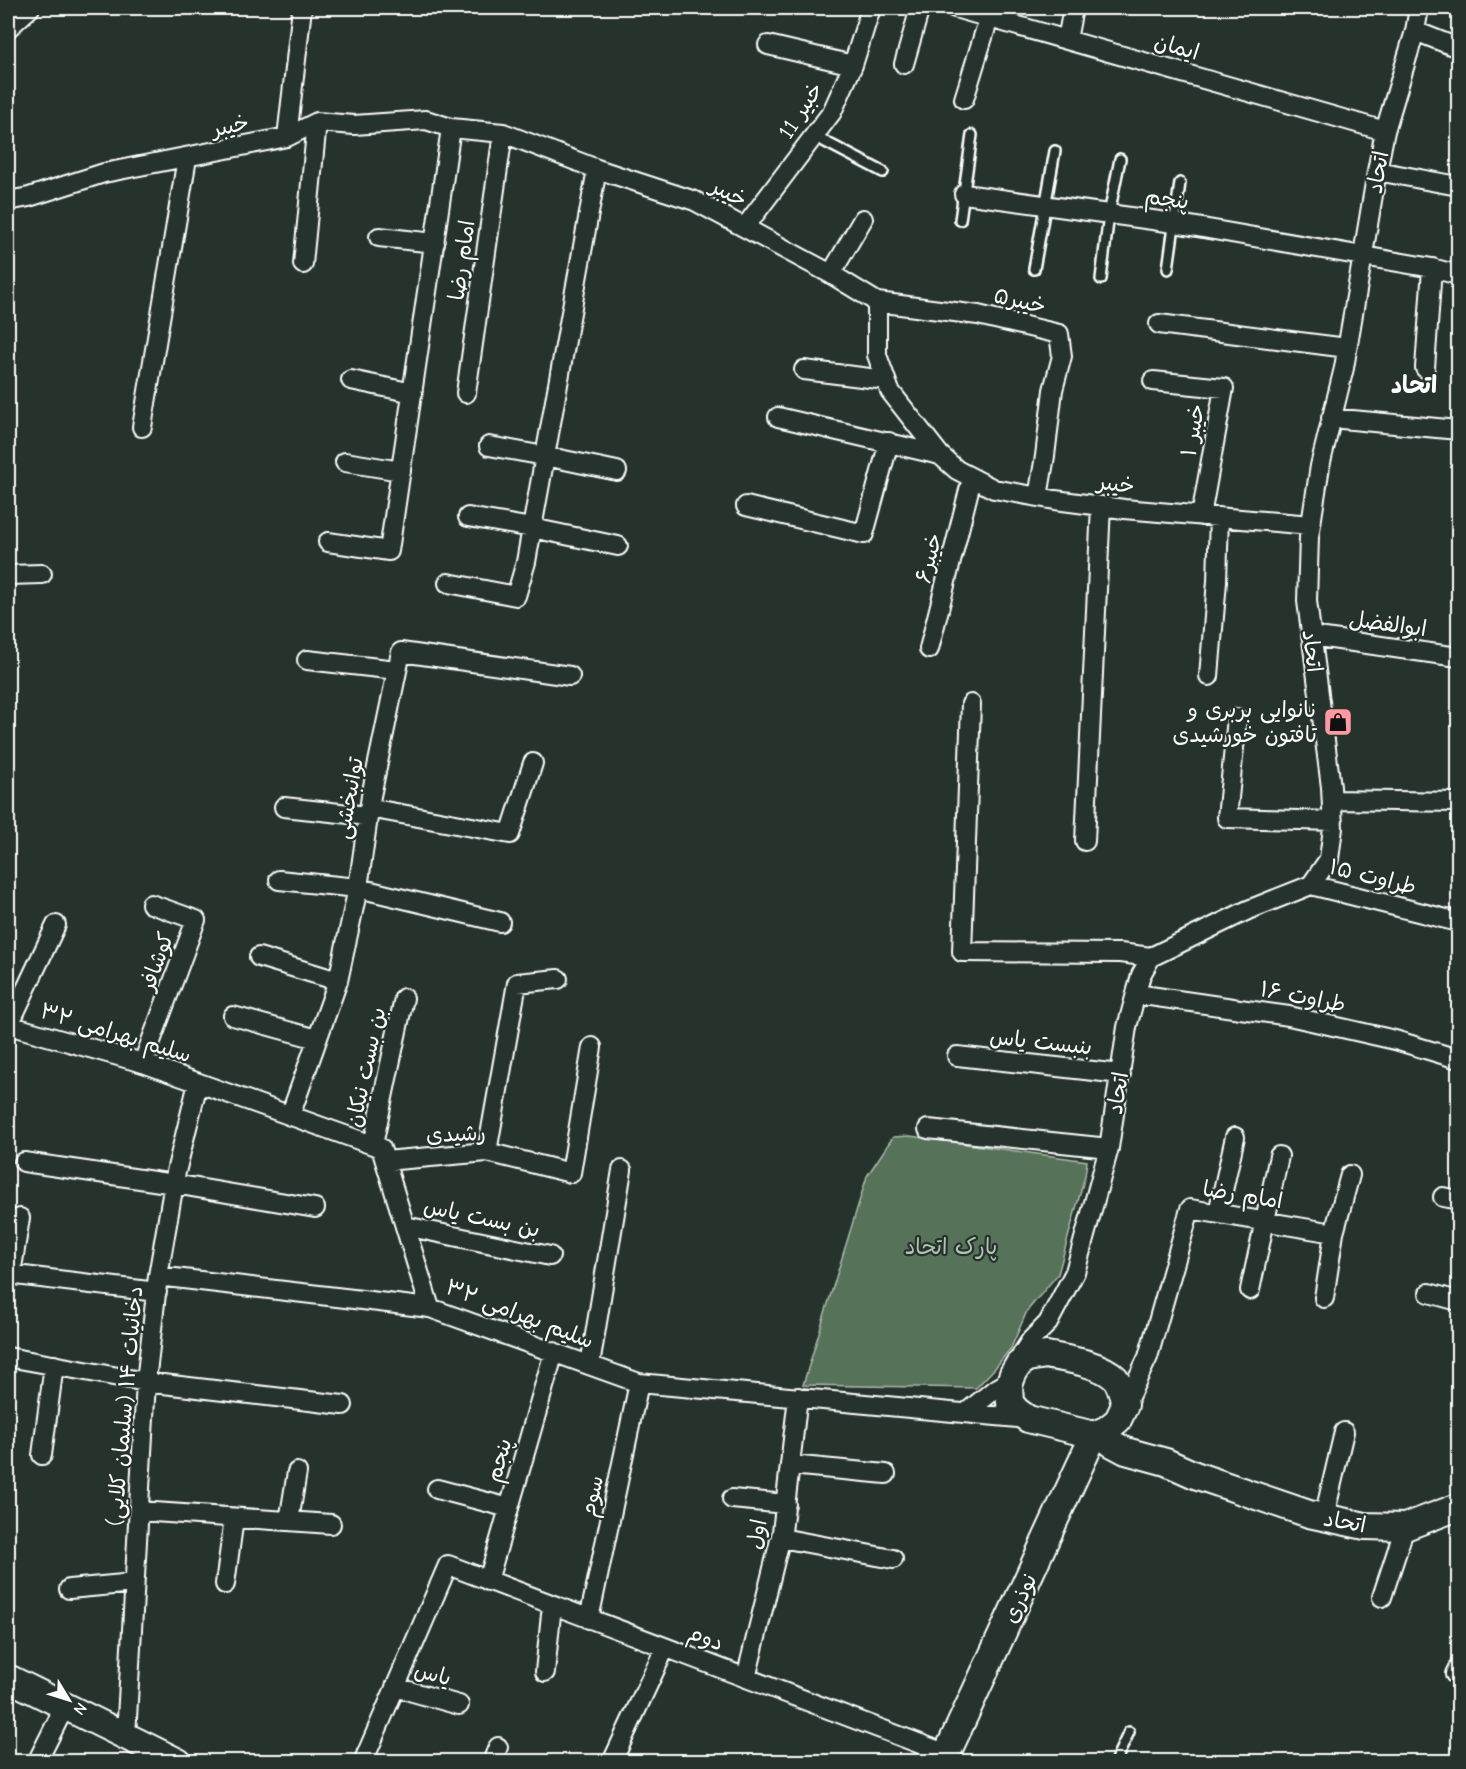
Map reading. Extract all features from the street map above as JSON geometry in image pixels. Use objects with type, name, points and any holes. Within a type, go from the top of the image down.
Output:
[{"type":"street","points":[[8,28],[30,8]]},
{"type":"street","points":[[287,137],[302,8]]},
{"type":"street","name":"خبیر 11","points":[[746,227],[832,112],[853,65],[871,8]]},
{"type":"street","points":[[904,64],[920,8]]},
{"type":"street","name":"ایمان","points":[[955,8],[990,12],[1067,40],[1385,131]]},
{"type":"street","points":[[1067,40],[1073,8]]},
{"type":"street","name":"اتحاد","points":[[1311,885],[1329,859],[1333,821],[1330,776],[1307,601],[1311,525],[1320,466],[1344,368],[1385,131],[1419,8]]},
{"type":"street","points":[[964,99],[990,12]]},
{"type":"street","points":[[1414,31],[1458,48]]},
{"type":"street","points":[[768,45],[853,65]]},
{"type":"street","name":"خیبر","points":[[8,201],[29,197],[104,173],[287,137],[317,122],[354,125],[426,120],[451,128],[503,133],[597,169],[695,201],[831,274],[877,302],[876,355],[890,391],[940,455],[957,470],[994,489],[1101,506],[1311,525]]},
{"type":"street","points":[[303,264],[317,122]]},
{"type":"street","points":[[328,542],[389,551],[451,128]]},
{"type":"street","name":"امام رضا","points":[[466,393],[503,133]]},
{"type":"street","points":[[142,427],[187,158]]},
{"type":"street","points":[[448,583],[516,596],[526,562],[597,169]]},
{"type":"street","points":[[1377,171],[1458,186]]},
{"type":"street","name":"پنجم","points":[[964,194],[1174,223],[1432,268],[1458,275]]},
{"type":"street","points":[[831,274],[863,219]]},
{"type":"street","points":[[379,237],[435,243]]},
{"type":"street","points":[[1425,368],[1432,268]]},
{"type":"street","name":"خیبر۵","points":[[877,302],[978,315],[1059,334],[1062,356],[1053,390],[1038,497]]},
{"type":"street","points":[[1159,324],[1347,348]]},
{"type":"street","points":[[804,370],[886,380]]},
{"type":"street","points":[[351,380],[413,393]]},
{"type":"street","name":"خیبر ۱","points":[[1153,381],[1224,388],[1210,517]]},
{"type":"street","points":[[778,417],[940,455]]},
{"type":"street","points":[[1331,418],[1458,430]]},
{"type":"street","points":[[746,506],[864,534],[889,442]]},
{"type":"street","points":[[489,446],[617,471]]},
{"type":"street","points":[[345,462],[401,471]]},
{"type":"street","name":"خیبر۶","points":[[929,649],[972,478]]},
{"type":"street","points":[[1085,841],[1101,506]]},
{"type":"street","points":[[1209,676],[1217,581],[1210,517]]},
{"type":"street","points":[[468,518],[532,528],[618,546]]},
{"type":"street","points":[[8,575],[42,574]]},
{"type":"street","name":"ابوالفضل","points":[[1311,636],[1458,657]]},
{"type":"street","points":[[307,660],[397,670],[401,652],[570,675]]},
{"type":"street","name":"توانبخشی","points":[[290,1116],[338,981],[358,888],[368,812],[397,670]]},
{"type":"street","points":[[971,704],[962,952],[1120,953],[1151,957],[1248,910],[1311,885]]},
{"type":"street","points":[[1237,718],[1227,818],[1333,821]]},
{"type":"street","points":[[284,807],[368,812],[510,834],[533,763]]},
{"type":"street","points":[[1332,800],[1458,802]]},
{"type":"street","points":[[279,880],[358,888],[500,922]]},
{"type":"street","name":"طراوت ۱۵","points":[[1311,885],[1458,922]]},
{"type":"street","name":"کوشافر","points":[[143,1063],[196,920],[151,904]]},
{"type":"street","points":[[8,1025],[56,925]]},
{"type":"street","points":[[259,957],[338,981]]},
{"type":"street","name":"اتحاد","points":[[1015,1372],[1022,1354],[1031,1340],[1048,1323],[1075,1272],[1109,1148],[1126,1027],[1141,975],[1151,957]]},
{"type":"street","points":[[487,1152],[517,983],[558,979]]},
{"type":"street","name":"طراوت ۱۶","points":[[1136,994],[1289,1016],[1395,1040],[1458,1059]]},
{"type":"street","name":"بن بست نیکان","points":[[373,1145],[404,999]]},
{"type":"street","points":[[233,1016],[318,1039]]},
{"type":"street","name":"سلیم بهرامی ۳۲","points":[[8,1025],[143,1063],[381,1148],[430,1308],[639,1383],[1028,1419]]},
{"type":"street","name":"رشیدی","points":[[385,1161],[487,1152],[571,1173],[592,1047]]},
{"type":"street","name":"بنبست یاس","points":[[957,1056],[1121,1074]]},
{"type":"street","name":"دخانیات ۱۴ (سلیمان کلایی)","points":[[126,1736],[146,1382],[158,1284],[174,1184],[198,1083]]},
{"type":"street","points":[[928,1129],[1109,1148]]},
{"type":"street","points":[[1218,1214],[1235,1137]]},
{"type":"street","points":[[1250,1290],[1279,1156]]},
{"type":"street","points":[[24,1162],[315,1208]]},
{"type":"street","points":[[590,1365],[622,1170]]},
{"type":"street","points":[[1324,1298],[1334,1233],[1350,1175]]},
{"type":"street","name":"امام رضا","points":[[1125,1406],[1148,1357],[1190,1209],[1334,1233]]},
{"type":"street","points":[[20,1218],[9,1274],[158,1284],[430,1308]]},
{"type":"street","name":"بن بست یاس","points":[[405,1226],[549,1256]]},
{"type":"street","points":[[1429,1293],[1458,1301]]},
{"type":"street","name":"اتحاد","points":[[1046,1355],[1048,1323]]},
{"type":"street","name":"پنجم","points":[[488,1581],[554,1352]]},
{"type":"street","points":[[967,1413],[1028,1358],[1046,1355],[1099,1368],[1115,1378],[1125,1406],[1118,1420],[1107,1430],[1097,1434],[1028,1419],[1010,1403],[1009,1385],[1015,1372]]},
{"type":"street","points":[[8,1357],[146,1382],[343,1405]]},
{"type":"street","points":[[1108,1374],[1134,1368],[1148,1357]]},
{"type":"street","points":[[42,1455],[54,1365]]},
{"type":"street","name":"سوم","points":[[589,1619],[639,1383]]},
{"type":"street","name":"اول","points":[[746,1678],[781,1538],[798,1397]]},
{"type":"street","name":"اتحاد","points":[[1125,1406],[1133,1430],[1144,1445],[1166,1462]]},
{"type":"street","points":[[1324,1517],[1344,1432]]},
{"type":"street","name":"اتحاد","points":[[1097,1434],[1126,1451],[1166,1462],[1195,1475],[1309,1514],[1365,1526],[1405,1527],[1458,1508]]},
{"type":"street","name":"نوذری","points":[[952,1759],[1097,1434]]},
{"type":"street","points":[[790,1465],[886,1473]]},
{"type":"street","points":[[289,1521],[297,1472]]},
{"type":"street","points":[[436,1489],[509,1508]]},
{"type":"street","points":[[732,1499],[786,1504]]},
{"type":"street","points":[[139,1511],[331,1524]]},
{"type":"street","points":[[225,1584],[234,1518]]},
{"type":"street","points":[[1382,1597],[1405,1527]]},
{"type":"street","points":[[781,1538],[893,1559]]},
{"type":"street","name":"دوم","points":[[395,1687],[448,1566],[746,1678],[952,1759]]},
{"type":"street","points":[[69,1589],[134,1583]]},
{"type":"street","points":[[546,1672],[552,1605]]},
{"type":"street","points":[[612,1761],[665,1648]]},
{"type":"street","points":[[8,1678],[126,1736],[162,1758]]},
{"type":"street","points":[[363,1761],[395,1687]]},
{"type":"street","name":"یاس","points":[[395,1687],[459,1705]]},
{"type":"street","points":[[37,1761],[65,1706]]},
{"type":"lane","points":[[960,220],[972,135]]},
{"type":"lane","points":[[814,136],[883,172]]},
{"type":"lane","points":[[1034,269],[1055,151]]},
{"type":"lane","points":[[1101,279],[1109,214],[1120,159]]},
{"type":"lane","points":[[1168,269],[1180,183]]},
{"type":"lane","points":[[1115,1761],[1129,1732]]},
{"type":"green space","name":"پارک اتحاد","points":[[910,1136],[1087,1161],[1058,1274],[1027,1311],[1011,1348],[976,1388],[803,1385],[867,1176],[893,1137]]},
{"type":"place","name":"نانوایی بربری و تافتون خورشیدی","points":[[1338,722]]},
{"type":"district","name":"اتحاد","points":[[1414,385]]}]
